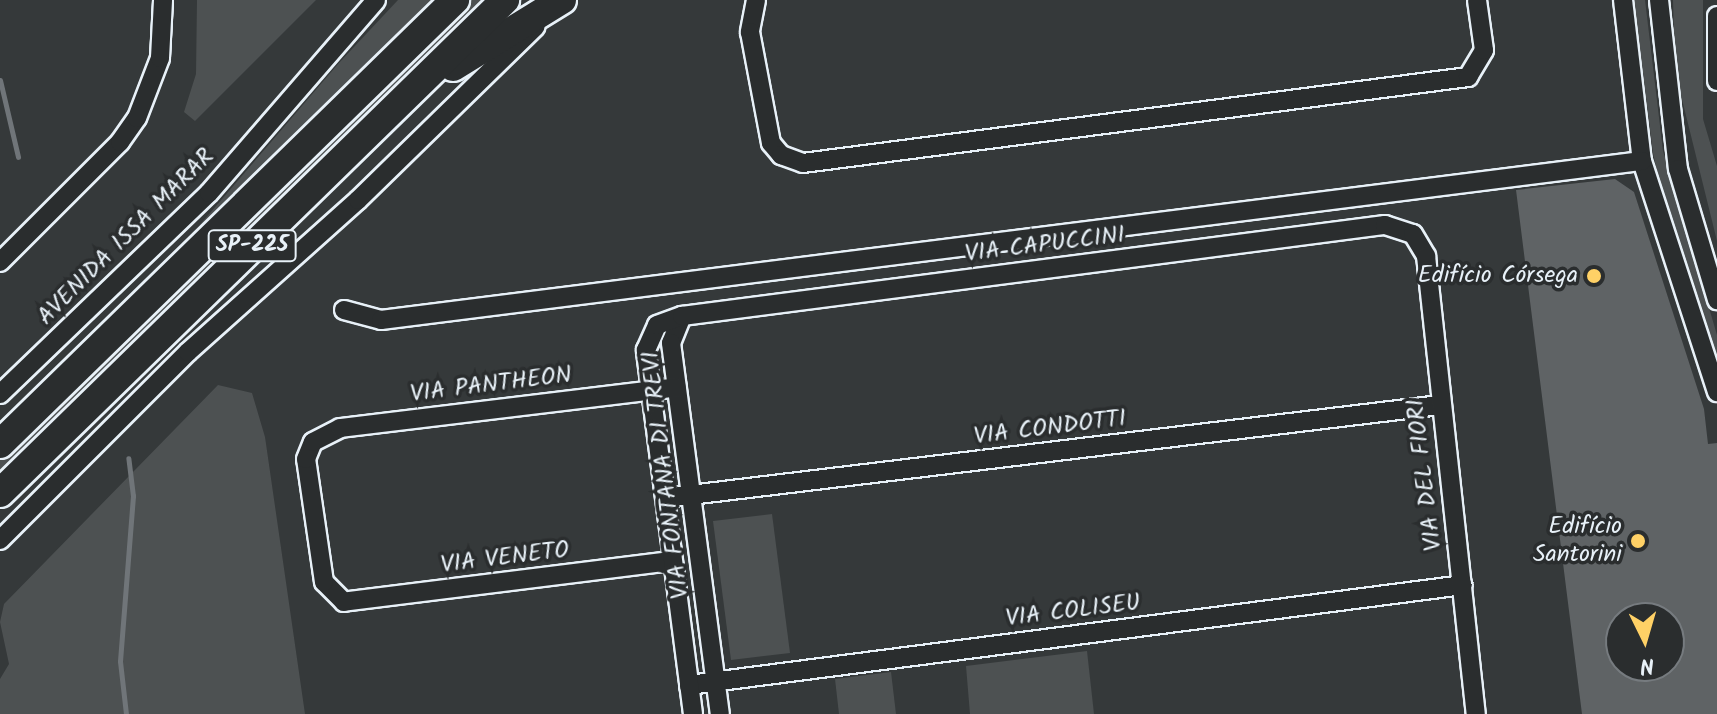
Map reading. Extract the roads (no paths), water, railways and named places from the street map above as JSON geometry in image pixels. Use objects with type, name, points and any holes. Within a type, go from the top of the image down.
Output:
[{"type":"highway","name":"SP-225","points":[[0,444],[455,0]]},
{"type":"highway","name":"SP-225","points":[[0,493],[505,0]]},
{"type":"highway","points":[[408,95],[562,0]]},
{"type":"street","points":[[0,262],[120,142],[137,118],[160,58],[163,0]]},
{"type":"street","name":"AVENIDA ISSA MARAR","points":[[0,394],[209,193],[376,0]]},
{"type":"street","points":[[0,540],[188,352],[358,200],[562,0]]},
{"type":"street","points":[[756,0],[750,32],[771,143],[781,155],[803,163],[1468,77],[1484,50],[1477,0]]},
{"type":"street","points":[[1623,0],[1642,161],[1717,392]]},
{"type":"street","points":[[1659,0],[1678,169],[1717,300]]},
{"type":"street","points":[[1717,16],[1717,81]]},
{"type":"street","points":[[344,310],[381,320],[1642,161]]},
{"type":"street","name":"VIA CAPUCCINI","points":[[682,316],[1385,225],[1413,234]]},
{"type":"street","name":"VIA DEL FIORI","points":[[1413,234],[1426,256],[1476,714]]},
{"type":"street","name":"VIA FONTANA DI TREVI","points":[[682,316],[671,343],[720,714]]},
{"type":"street","name":"VIA FONTANA DI TREVI","points":[[682,316],[657,325],[646,350],[693,714]]},
{"type":"street","name":"VIA PANTHEON","points":[[344,602],[324,582],[306,459],[313,442],[340,428],[677,387]]},
{"type":"street","name":"VIA CONDOTTI","points":[[665,498],[1440,405]]},
{"type":"street","name":"VIA VENETO","points":[[344,602],[671,561]]},
{"type":"street","name":"VIA COLISEU","points":[[689,685],[1463,585]]},
{"type":"waterway","points":[[0,80],[18,157]]},
{"type":"waterway","points":[[126,714],[120,661],[133,496],[128,458]]},
{"type":"place","name":"Edifício Córsega","points":[[1594,276]]},
{"type":"place","name":"Edifício Santorini","points":[[1638,541]]}]
